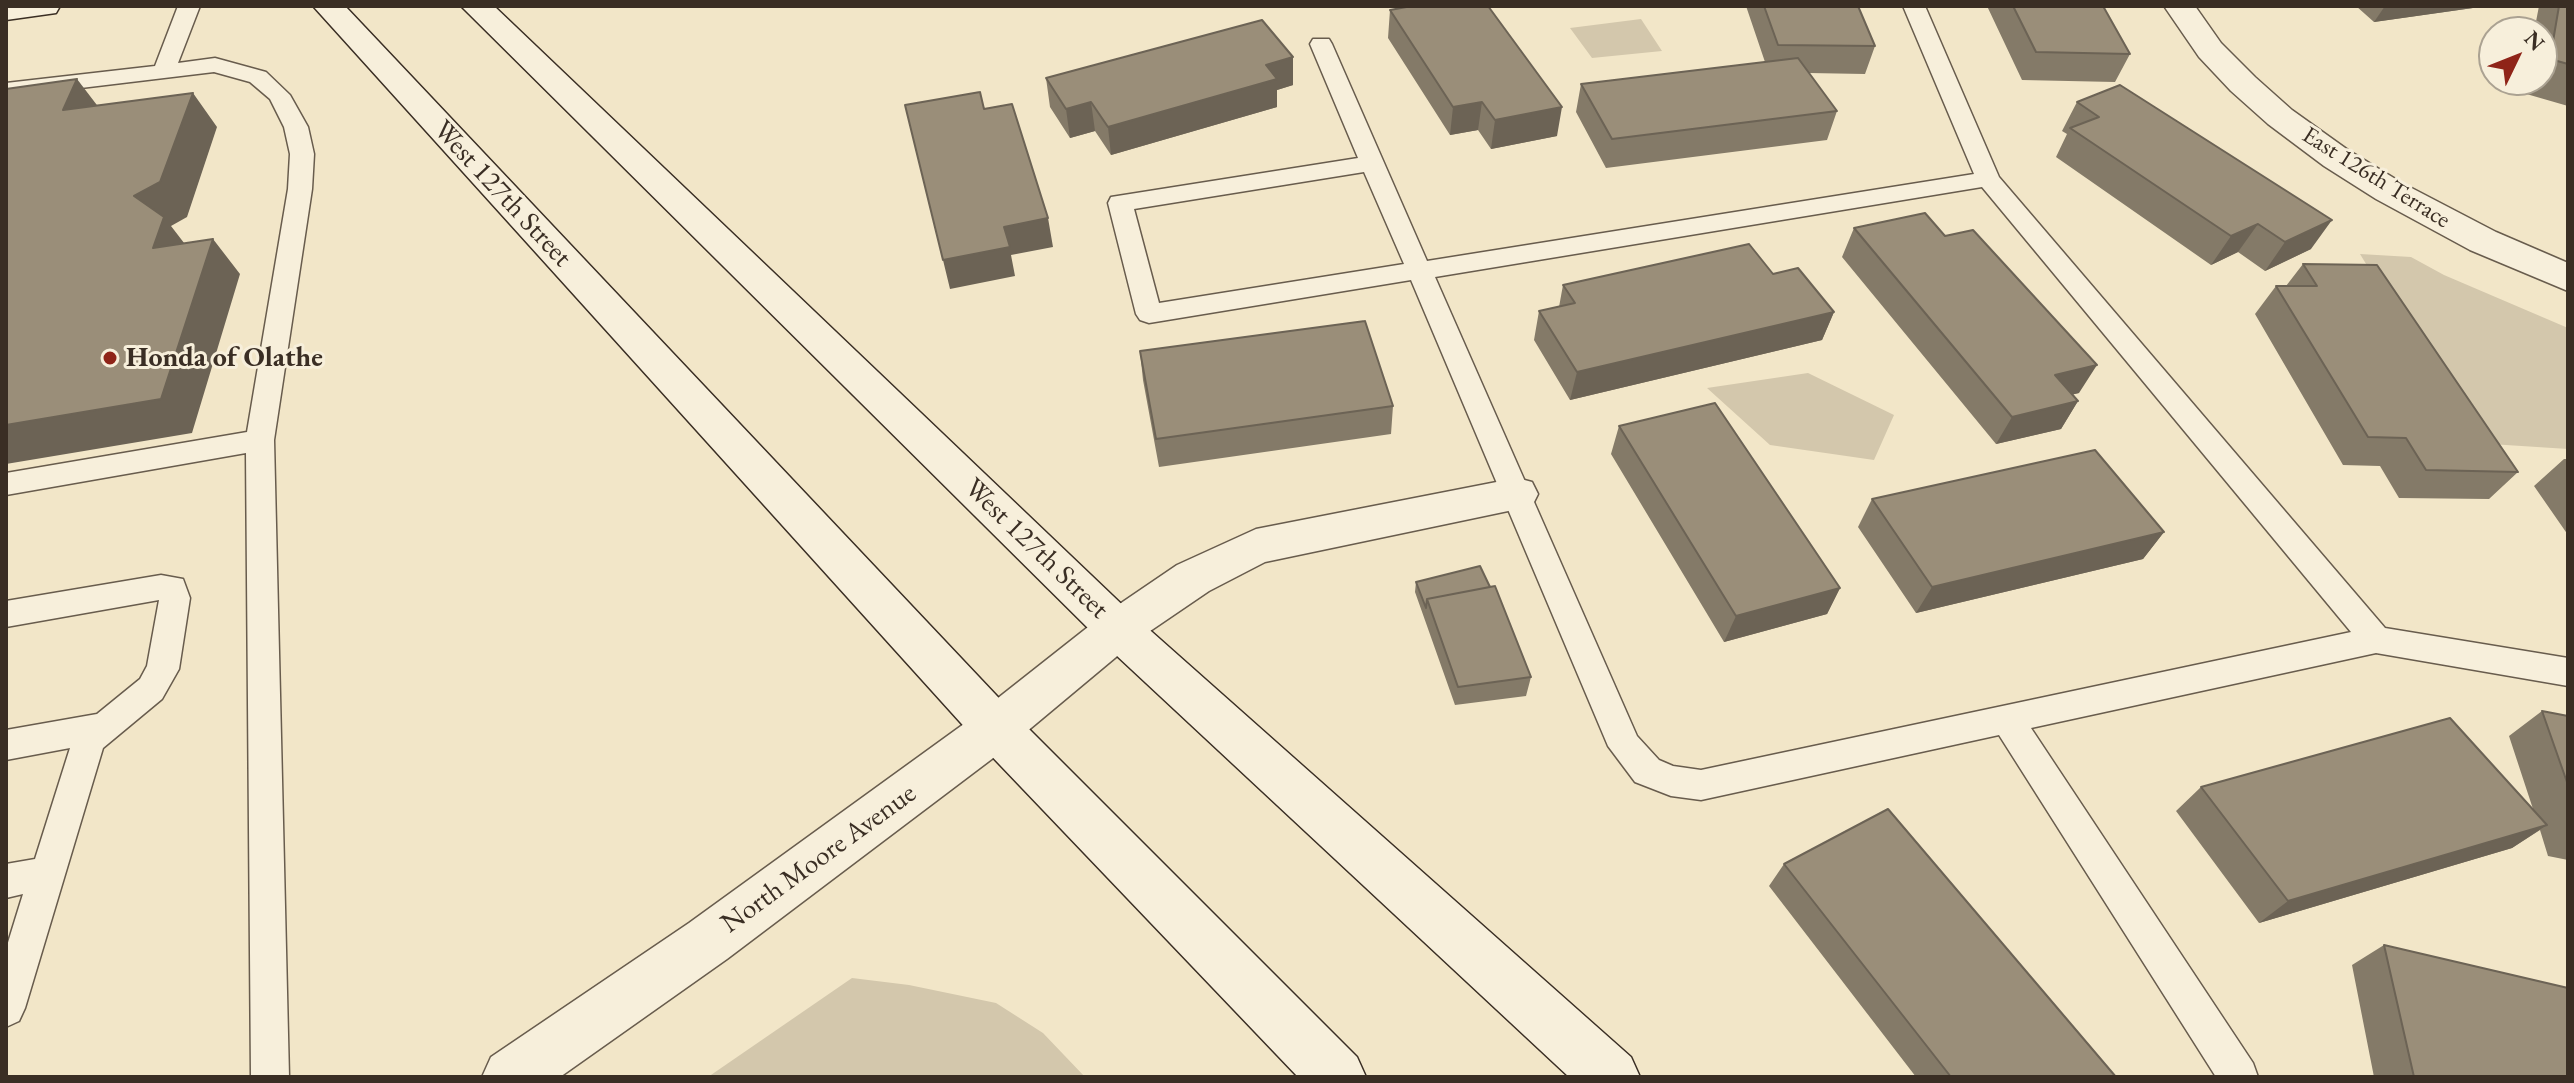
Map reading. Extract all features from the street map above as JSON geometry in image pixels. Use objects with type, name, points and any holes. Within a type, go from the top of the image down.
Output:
[{"type":"main road","points":[[6,11],[45,6]]},
{"type":"main road","name":"East 126th Terrace","points":[[2179,6],[2210,50],[2243,84],[2336,158],[2469,234],[2568,278]]},
{"type":"main road","name":"West 127th Street","points":[[483,12],[1118,629],[1611,1077]]},
{"type":"main road","name":"West 127th Street","points":[[340,19],[996,728],[1337,1077]]},
{"type":"main road","name":"North Moore Avenue","points":[[511,1077],[708,941],[996,728],[1118,629],[1193,578],[1256,546],[1517,494]]},
{"type":"lane","points":[[164,70],[189,6]]},
{"type":"lane","points":[[1914,6],[1988,179],[2376,640]]},
{"type":"lane","points":[[1321,44],[1625,746],[1647,771],[1671,781],[1701,785],[2376,640],[2568,672]]},
{"type":"lane","points":[[6,90],[215,65],[258,77],[279,95],[296,127],[302,154],[300,189],[260,440],[270,1077]]},
{"type":"lane","points":[[1372,163],[1120,203],[1149,314],[1988,179]]},
{"type":"lane","points":[[6,484],[260,440]]},
{"type":"lane","points":[[6,614],[161,587],[172,588],[175,598],[163,669],[151,689],[89,740],[6,1008]]},
{"type":"lane","points":[[2007,720],[2239,1077]]},
{"type":"lane","points":[[6,745],[103,727]]},
{"type":"lane","points":[[6,881],[48,873]]},
{"type":"shaded area","points":[[1641,19],[1662,51],[1592,58],[1570,28]]},
{"type":"shaded area","points":[[2360,254],[2411,257],[2444,275],[2568,328],[2568,449],[2475,443]]},
{"type":"shaded area","points":[[1808,373],[1894,415],[1874,460],[1770,445],[1707,388]]},
{"type":"shaded area","points":[[852,978],[909,985],[996,1003],[1043,1033],[1085,1077],[708,1077]]},
{"type":"building","points":[[1412,6],[1488,6],[1562,107],[1495,120],[1482,102],[1453,107],[1390,10]]},
{"type":"building","points":[[1764,6],[1858,6],[1875,46],[1778,45]]},
{"type":"building","points":[[2013,6],[2103,6],[2130,54],[2036,52]]},
{"type":"building","points":[[2559,6],[2568,6],[2568,64],[2558,61]]},
{"type":"building","points":[[1262,20],[1293,57],[1266,65],[1277,79],[1108,127],[1091,102],[1066,109],[1046,78]]},
{"type":"building","points":[[1798,58],[1837,111],[1612,139],[1581,84]]},
{"type":"building","name":"Honda of Olathe","points":[[77,79],[63,110],[193,93],[160,182],[134,196],[164,217],[153,248],[213,239],[161,399],[6,425],[6,89]]},
{"type":"building","points":[[2120,85],[2332,220],[2285,242],[2258,224],[2231,236],[2070,128],[2099,117],[2077,102]]},
{"type":"building","points":[[980,92],[984,109],[1012,104],[1048,218],[1004,227],[1010,247],[943,260],[905,105]]},
{"type":"building","points":[[1925,213],[1945,236],[1973,230],[2097,365],[2055,375],[2078,401],[2012,417],[1854,228]]},
{"type":"building","points":[[1749,244],[1773,274],[1798,268],[1834,312],[1577,372],[1539,311],[1575,303],[1563,285]]},
{"type":"building","points":[[2303,264],[2377,265],[2518,472],[2426,470],[2406,438],[2368,437],[2276,286],[2317,286]]},
{"type":"building","points":[[1365,321],[1393,406],[1156,439],[1140,351]]},
{"type":"building","points":[[1715,403],[1840,588],[1736,616],[1619,426]]},
{"type":"building","points":[[2095,450],[2164,532],[1932,587],[1872,499]]},
{"type":"building","points":[[1480,566],[1490,587],[1427,599],[1426,608],[1416,582]]},
{"type":"building","points":[[1495,586],[1531,677],[1458,687],[1427,599]]},
{"type":"building","points":[[2542,711],[2568,716],[2568,785]]},
{"type":"building","points":[[2450,718],[2547,825],[2288,901],[2201,787]]},
{"type":"building","points":[[1888,809],[2116,1077],[1951,1077],[1784,864]]},
{"type":"building","points":[[2384,945],[2568,988],[2568,1077],[2414,1077]]},
{"type":"place","name":"Honda of Olathe","points":[[110,358]]}]
